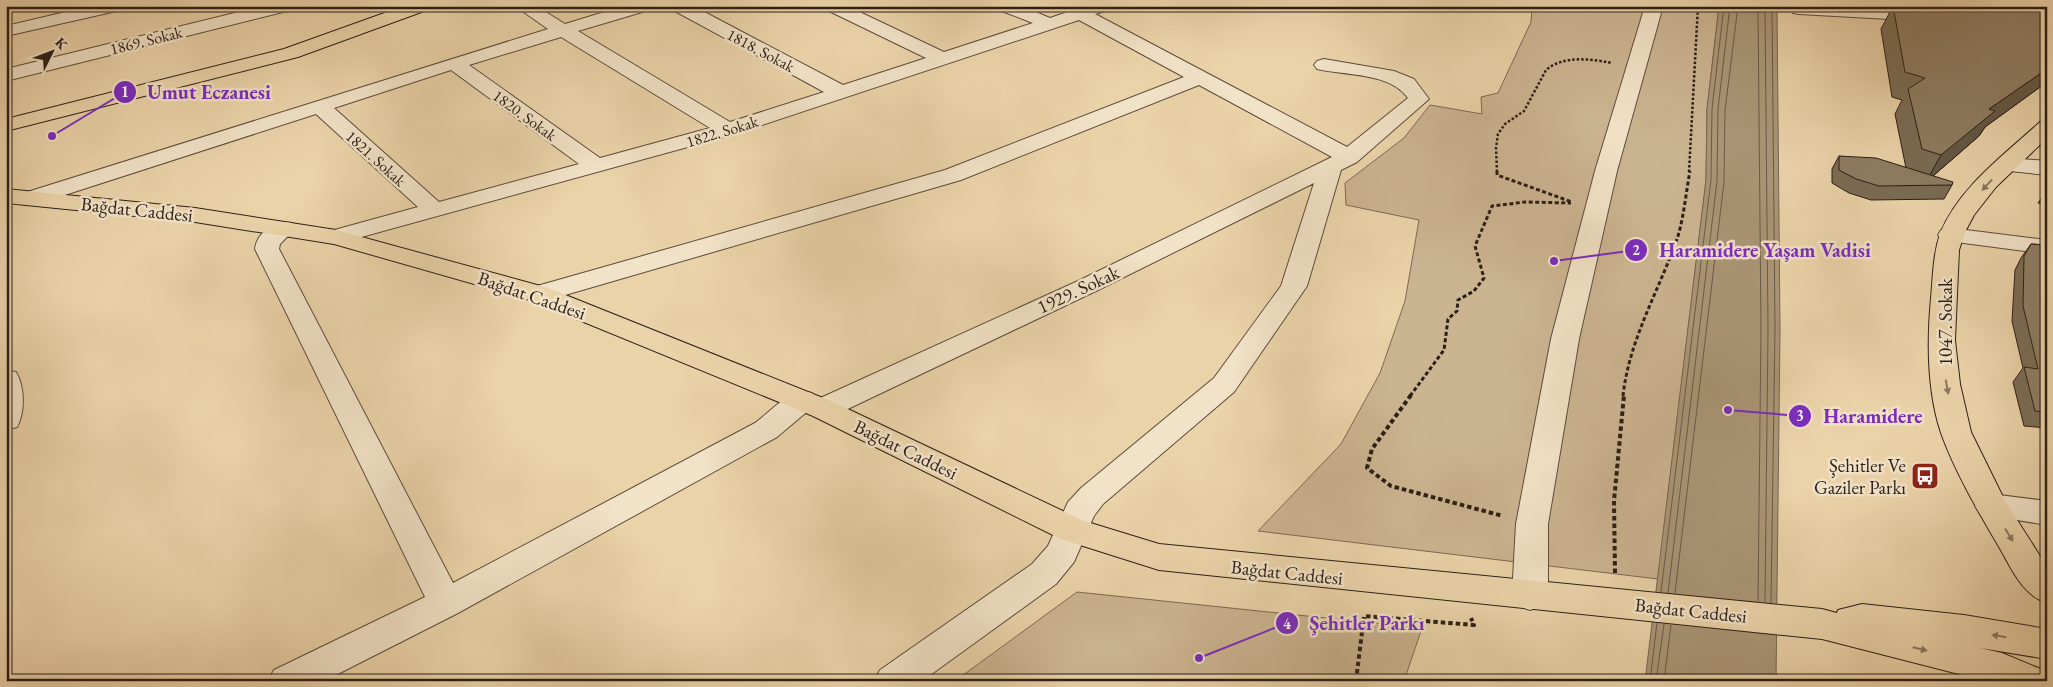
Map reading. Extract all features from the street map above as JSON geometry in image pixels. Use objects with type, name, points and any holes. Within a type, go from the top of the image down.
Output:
[{"type":"main road","points":[[6,125],[291,53],[421,6]]},
{"type":"main road","name":"1047. Sokak","points":[[2047,126],[1972,201],[1950,235],[1947,250],[1942,340],[1946,384],[1956,432],[1991,506],[2035,577],[2047,589]]},
{"type":"main road","name":"Bağdat Caddesi","points":[[19,197],[194,215],[336,237],[539,294],[812,404],[1073,530],[1160,557],[1213,564],[1530,596],[1616,602],[1822,624]]},
{"type":"main road","points":[[1822,624],[1862,619],[1964,630],[2047,644]]},
{"type":"main road","points":[[1822,624],[2008,677]]},
{"type":"street","points":[[6,31],[115,6]]},
{"type":"street","name":"1869. Sokak","points":[[6,75],[285,6]]},
{"type":"street","points":[[524,6],[728,130]]},
{"type":"street","points":[[19,197],[643,6]]},
{"type":"street","name":"1818. Sokak","points":[[679,6],[842,93]]},
{"type":"street","points":[[833,6],[945,60]]},
{"type":"street","points":[[1005,6],[1050,24]]},
{"type":"street","name":"1822. Sokak","points":[[336,237],[728,130],[945,60],[1103,6]]},
{"type":"street","points":[[1530,596],[1532,524],[1565,339],[1606,171],[1654,6]]},
{"type":"street","points":[[1799,9],[1943,18]]},
{"type":"street","points":[[893,681],[1044,574],[1062,553],[1080,511],[1092,496],[1224,384],[1294,286],[1340,162],[1198,78],[1081,14]]},
{"type":"street","name":"1820. Sokak","points":[[454,63],[596,166]]},
{"type":"street","name":"1929. Sokak","points":[[288,681],[446,603],[766,430],[786,415],[1078,290],[1340,162],[1419,99],[1408,83],[1386,75],[1324,65]]},
{"type":"street","points":[[539,294],[953,175],[1198,78]]},
{"type":"street","name":"1821. Sokak","points":[[319,106],[434,209]]},
{"type":"street","points":[[2008,165],[2047,168]]},
{"type":"street","points":[[284,228],[268,242],[267,249],[446,603]]},
{"type":"street","points":[[1950,235],[2047,246]]},
{"type":"street","points":[[6,379],[7,412]]},
{"type":"street","points":[[1991,506],[2047,513]]},
{"type":"path","points":[[1607,572],[1616,573],[1614,501],[1625,378],[1646,312],[1678,235],[1691,164],[1698,6]]},
{"type":"path","points":[[1532,524],[1391,486],[1367,468],[1372,449],[1444,350],[1448,319],[1457,311],[1458,300],[1474,291],[1484,278],[1476,246],[1492,206],[1525,202],[1575,203],[1497,175],[1496,134],[1503,126],[1527,108],[1547,69],[1553,64],[1581,59],[1637,67]]},
{"type":"path","points":[[1356,681],[1364,616],[1474,625],[1471,617]]},
{"type":"shaded area","points":[[1532,6],[1719,6],[1707,109],[1706,180],[1658,579],[1258,531],[1341,444],[1380,373],[1405,301],[1419,220],[1346,205],[1345,183],[1404,138],[1430,105],[1482,114],[1481,97],[1498,93],[1531,22]]},
{"type":"shaded area","points":[[1077,592],[1422,628],[1404,681],[955,681]]},
{"type":"water","points":[[1719,6],[1777,6],[1780,329],[1776,681],[1645,681],[1706,180],[1707,109]]},
{"type":"building","points":[[1893,6],[2047,7],[2047,69],[1989,109],[1995,111],[1941,155],[1922,149],[1908,89],[1925,78],[1905,72]]},
{"type":"building","points":[[1839,156],[1876,158],[1953,182],[1952,185],[1879,186],[1856,179],[1839,170]]},
{"type":"building","points":[[2031,244],[2047,245],[2047,412],[2035,411],[2024,367],[2038,369],[2023,306],[2024,256]]},
{"type":"place","name":"Umut Eczanesi","points":[[52,136]]},
{"type":"place","name":"Haramidere Yaşam Vadisi","points":[[1554,261]]},
{"type":"place","name":"Haramidere","points":[[1728,410]]},
{"type":"place","name":"Şehitler Ve Gaziler Parkı","points":[[1925,476]]},
{"type":"place","name":"Şehitler Parkı","points":[[1199,658]]}]
